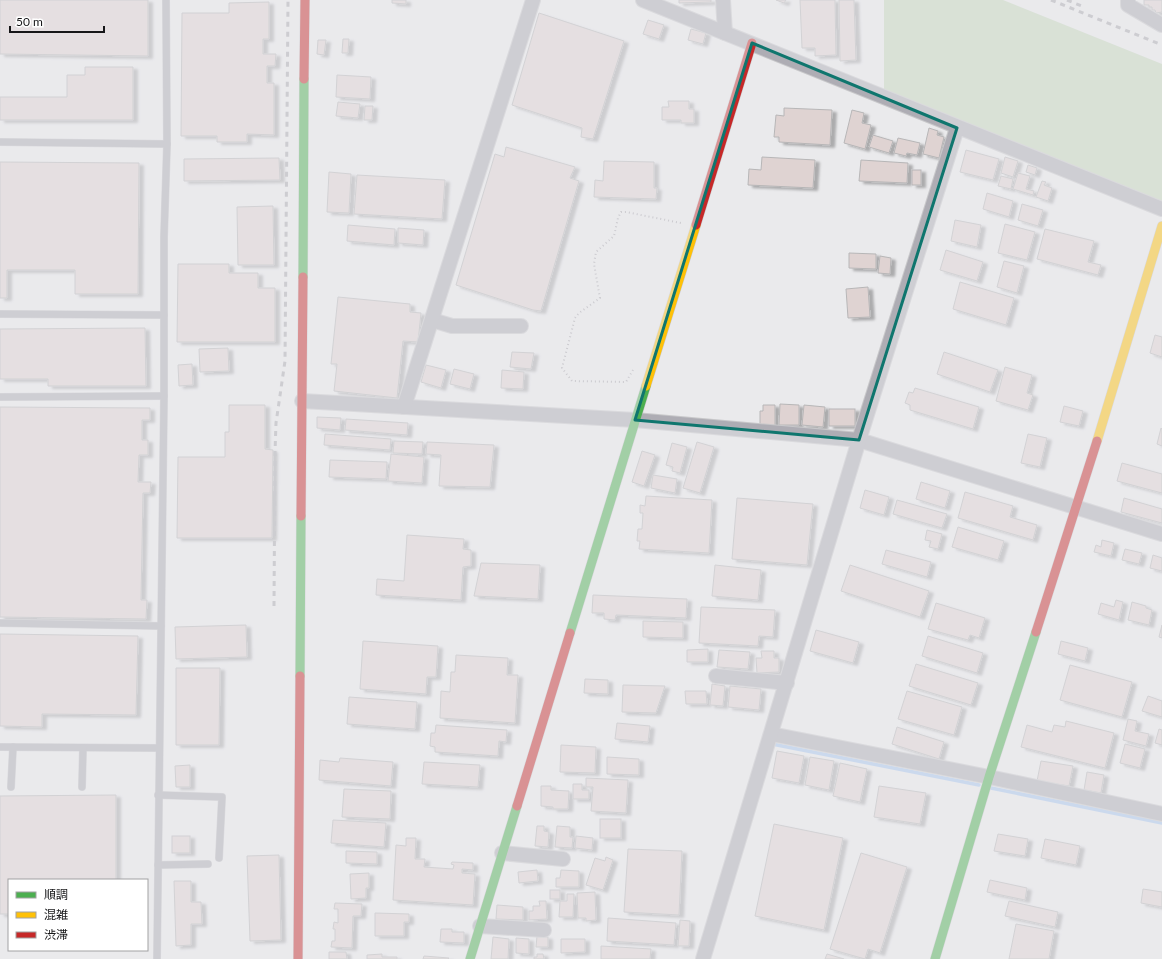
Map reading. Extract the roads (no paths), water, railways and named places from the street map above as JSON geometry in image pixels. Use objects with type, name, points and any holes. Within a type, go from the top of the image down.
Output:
[{"type":"street","points":[[298,959],[305,0]]},
{"type":"street","points":[[404,407],[533,0]]},
{"type":"street","points":[[643,0],[752,43],[957,128],[1162,209]]},
{"type":"street","points":[[723,0],[725,33]]},
{"type":"street","points":[[1125,2],[1162,25]]},
{"type":"street","points":[[470,959],[752,43]]},
{"type":"street","points":[[703,959],[859,440],[957,128]]},
{"type":"street","points":[[935,959],[989,777],[1077,507],[1162,226]]},
{"type":"street","points":[[432,320],[452,326],[521,326]]},
{"type":"street","points":[[302,401],[635,420],[859,440],[1162,534]]},
{"type":"street","points":[[716,676],[787,682]]},
{"type":"street","points":[[771,734],[989,777],[1162,814]]},
{"type":"street","points":[[502,853],[563,859]]},
{"type":"street","points":[[480,926],[544,930]]},
{"type":"lane","points":[[157,959],[167,144],[166,0]]},
{"type":"lane","points":[[0,142],[167,144]]},
{"type":"lane","points":[[0,314],[164,315]]},
{"type":"lane","points":[[0,397],[164,396]]},
{"type":"lane","points":[[0,622],[161,626]]},
{"type":"lane","points":[[0,747],[159,748]]},
{"type":"lane","points":[[11,788],[13,747]]},
{"type":"lane","points":[[82,787],[83,748]]},
{"type":"lane","points":[[158,795],[222,796],[219,858]]},
{"type":"lane","points":[[158,865],[208,864]]},
{"type":"waterway","points":[[772,744],[979,785]]},
{"type":"waterway","points":[[991,788],[1162,823]]},
{"type":"railway","points":[[274,606],[276,423],[285,361],[288,0]]},
{"type":"railway","points":[[1051,0],[1162,45]]},
{"type":"railway","points":[[1067,0],[1084,7]]}]
